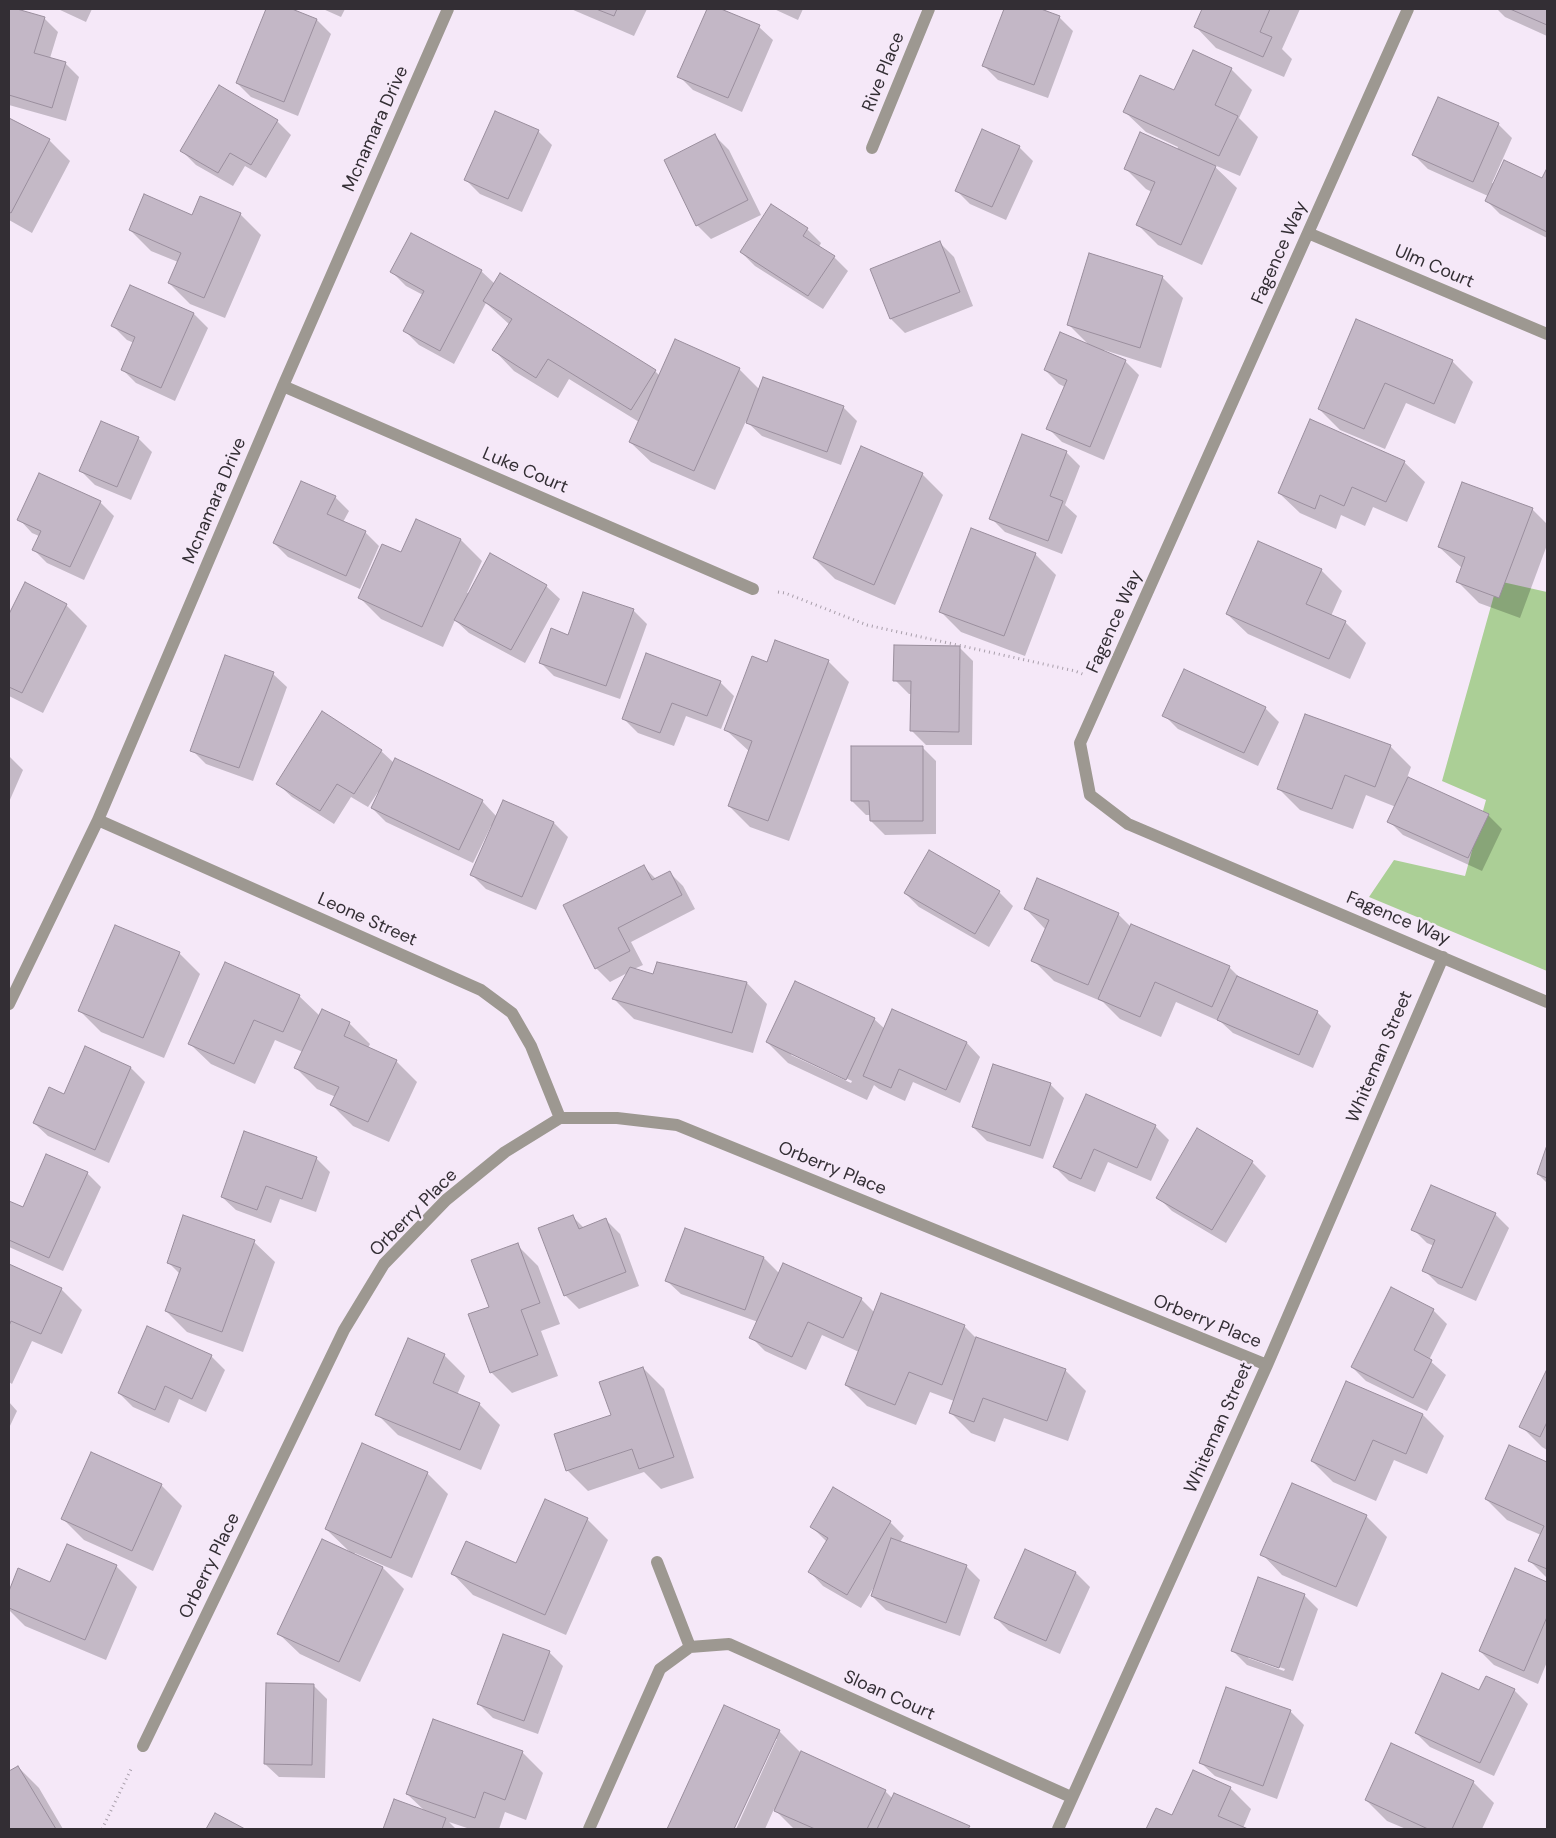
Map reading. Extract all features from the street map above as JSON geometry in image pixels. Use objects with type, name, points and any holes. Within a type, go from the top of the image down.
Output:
[{"type":"street","name":"Mcnamara Drive","points":[[9,1004],[98,820],[283,386],[448,9]]},
{"type":"street","name":"Rive Place","points":[[872,148],[929,9]]},
{"type":"street","name":"Fagence Way","points":[[1408,9],[1080,743],[1090,795],[1128,824],[1443,956],[1547,1002]]},
{"type":"street","name":"Ulm Court","points":[[1308,233],[1547,334]]},
{"type":"street","name":"Luke Court","points":[[283,386],[753,589]]},
{"type":"street","name":"Leone Street","points":[[98,820],[481,990],[512,1013],[531,1046],[560,1118]]},
{"type":"street","name":"Whiteman Street","points":[[1058,1829],[1267,1365],[1443,956]]},
{"type":"street","name":"Orberry Place","points":[[143,1746],[344,1330],[384,1264],[446,1200],[505,1152],[560,1118],[617,1118],[678,1125],[1267,1365]]},
{"type":"street","points":[[589,1829],[660,1669],[690,1647],[657,1562]]},
{"type":"street","name":"Sloan Court","points":[[690,1647],[729,1644],[1071,1797]]},
{"type":"path","points":[[753,589],[785,593],[867,625],[1075,671],[1106,685]]},
{"type":"path","points":[[102,1829],[116,1797],[143,1746]]},
{"type":"green space","points":[[1498,581],[1547,592],[1547,971],[1369,897],[1394,860],[1465,876],[1486,800],[1442,781]]},
{"type":"building","points":[[9,9],[17,9],[45,17],[34,53],[66,62],[52,108],[9,95]]},
{"type":"building","points":[[266,9],[292,9],[317,19],[284,102],[236,83]]},
{"type":"building","points":[[596,9],[617,9],[614,16]]},
{"type":"building","points":[[707,9],[721,9],[760,25],[728,98],[677,77]]},
{"type":"building","points":[[1004,9],[1041,9],[1060,16],[1034,85],[982,66]]},
{"type":"building","points":[[1202,9],[1270,9],[1260,32],[1272,37],[1263,57],[1194,27]]},
{"type":"building","points":[[1510,9],[1547,9],[1547,25]]},
{"type":"building","points":[[1193,50],[1232,68],[1215,105],[1238,116],[1219,156],[1123,112],[1140,75],[1174,90]]},
{"type":"building","points":[[219,85],[278,120],[251,165],[230,153],[218,173],[180,151]]},
{"type":"building","points":[[1438,97],[1499,123],[1473,182],[1412,155]]},
{"type":"building","points":[[495,111],[539,130],[508,199],[464,180]]},
{"type":"building","points":[[9,118],[50,139],[11,213],[9,212]]},
{"type":"building","points":[[982,129],[1020,146],[992,207],[955,191]]},
{"type":"building","points":[[1140,132],[1216,166],[1181,245],[1136,225],[1155,182],[1124,169]]},
{"type":"building","points":[[715,134],[748,200],[696,226],[664,160]]},
{"type":"building","points":[[1504,160],[1542,178],[1547,168],[1547,232],[1485,201]]},
{"type":"building","points":[[144,194],[192,215],[200,196],[241,213],[204,298],[168,283],[181,253],[129,230]]},
{"type":"building","points":[[771,204],[808,228],[803,236],[835,256],[808,296],[740,252]]},
{"type":"building","points":[[411,233],[482,270],[440,351],[403,331],[424,291],[390,272]]},
{"type":"building","points":[[940,241],[960,292],[890,319],[870,269]]},
{"type":"building","points":[[1089,253],[1163,276],[1140,348],[1067,325]]},
{"type":"building","points":[[500,273],[656,370],[631,410],[548,359],[536,378],[492,350],[512,319],[483,301]]},
{"type":"building","points":[[130,285],[194,313],[161,388],[121,370],[135,337],[111,326]]},
{"type":"building","points":[[1356,319],[1453,360],[1434,404],[1385,383],[1364,429],[1318,409]]},
{"type":"building","points":[[1060,332],[1126,360],[1090,447],[1046,429],[1067,380],[1044,370]]},
{"type":"building","points":[[675,339],[740,368],[694,471],[629,442]]},
{"type":"building","points":[[763,377],[844,406],[827,452],[746,423]]},
{"type":"building","points":[[1310,419],[1405,461],[1386,502],[1352,487],[1344,506],[1320,495],[1315,509],[1278,493]]},
{"type":"building","points":[[101,421],[139,437],[117,487],[79,471]]},
{"type":"building","points":[[1022,434],[1067,451],[1050,496],[1063,501],[1048,541],[989,519]]},
{"type":"building","points":[[861,446],[923,473],[874,585],[813,558]]},
{"type":"building","points":[[39,473],[101,501],[70,567],[32,550],[41,531],[17,520]]},
{"type":"building","points":[[301,481],[336,496],[327,514],[366,531],[346,576],[273,543]]},
{"type":"building","points":[[1462,482],[1533,508],[1499,598],[1456,582],[1465,557],[1438,547]]},
{"type":"building","points":[[416,519],[461,539],[422,627],[358,598],[382,544],[401,552]]},
{"type":"building","points":[[971,528],[1036,553],[1004,636],[939,612]]},
{"type":"building","points":[[1258,541],[1322,569],[1306,604],[1346,621],[1329,659],[1226,614]]},
{"type":"building","points":[[490,553],[547,585],[511,650],[454,620]]},
{"type":"building","points":[[25,582],[67,604],[22,693],[9,687],[9,614]]},
{"type":"building","points":[[583,592],[634,609],[606,686],[539,663],[551,628],[568,635]]},
{"type":"building","points":[[775,640],[829,660],[768,821],[728,806],[752,741],[724,730],[752,656],[767,662]]},
{"type":"building","points":[[894,645],[960,646],[959,732],[910,731],[911,681],[893,681]]},
{"type":"building","points":[[646,653],[721,681],[707,716],[672,703],[660,733],[622,719]]},
{"type":"building","points":[[225,655],[274,672],[239,768],[190,751]]},
{"type":"building","points":[[1184,669],[1266,707],[1244,753],[1162,716]]},
{"type":"building","points":[[322,711],[382,750],[354,794],[337,784],[320,811],[276,784]]},
{"type":"building","points":[[1305,714],[1391,745],[1375,787],[1345,775],[1332,809],[1277,789]]},
{"type":"building","points":[[851,746],[923,746],[923,821],[870,821],[869,801],[851,801]]},
{"type":"building","points":[[395,758],[483,800],[459,850],[371,808]]},
{"type":"building","points":[[1408,777],[1489,814],[1468,858],[1387,822]]},
{"type":"building","points":[[503,800],[554,822],[522,897],[470,875]]},
{"type":"building","points":[[929,850],[1000,891],[975,934],[904,893]]},
{"type":"building","points":[[644,865],[652,880],[670,871],[682,895],[618,928],[630,951],[595,969],[563,905]]},
{"type":"building","points":[[1037,878],[1119,913],[1088,985],[1031,961],[1049,920],[1024,909]]},
{"type":"building","points":[[1131,924],[1230,966],[1212,1007],[1155,982],[1140,1017],[1098,999]]},
{"type":"building","points":[[115,925],[180,952],[143,1038],[78,1011]]},
{"type":"building","points":[[225,962],[300,995],[283,1032],[254,1020],[234,1064],[188,1044]]},
{"type":"building","points":[[657,962],[747,982],[732,1033],[612,999],[630,967],[653,974]]},
{"type":"building","points":[[1237,976],[1318,1011],[1299,1055],[1217,1020]]},
{"type":"building","points":[[795,981],[875,1018],[846,1080],[766,1042]]},
{"type":"building","points":[[322,1009],[350,1022],[344,1036],[397,1060],[368,1122],[330,1105],[339,1087],[294,1068]]},
{"type":"building","points":[[892,1009],[967,1042],[946,1090],[899,1069],[891,1088],[863,1076]]},
{"type":"building","points":[[85,1046],[131,1067],[95,1150],[33,1123],[49,1087],[64,1094]]},
{"type":"building","points":[[993,1064],[1051,1083],[1030,1146],[972,1127]]},
{"type":"building","points":[[1086,1094],[1156,1125],[1137,1168],[1094,1149],[1081,1179],[1053,1167]]},
{"type":"building","points":[[1197,1128],[1253,1161],[1212,1230],[1156,1198]]},
{"type":"building","points":[[244,1131],[317,1157],[302,1199],[266,1186],[257,1210],[221,1197]]},
{"type":"building","points":[[1547,1145],[1547,1178],[1537,1174]]},
{"type":"building","points":[[46,1154],[88,1172],[49,1258],[9,1240],[9,1201],[23,1207]]},
{"type":"building","points":[[1431,1185],[1496,1213],[1462,1288],[1422,1271],[1435,1240],[1411,1230]]},
{"type":"building","points":[[183,1215],[255,1240],[222,1332],[165,1311],[181,1268],[167,1263]]},
{"type":"building","points":[[573,1215],[579,1229],[606,1218],[626,1272],[564,1296],[538,1228]]},
{"type":"building","points":[[685,1228],[764,1257],[745,1310],[665,1281]]},
{"type":"building","points":[[518,1243],[540,1303],[521,1310],[538,1355],[490,1373],[468,1314],[489,1307],[471,1260]]},
{"type":"building","points":[[783,1263],[862,1298],[843,1338],[808,1322],[792,1357],[749,1338]]},
{"type":"building","points":[[9,1264],[62,1288],[41,1334],[11,1321],[9,1326]]},
{"type":"building","points":[[1391,1287],[1434,1309],[1414,1350],[1432,1360],[1413,1398],[1351,1367]]},
{"type":"building","points":[[881,1293],[965,1325],[942,1385],[909,1372],[895,1405],[845,1385]]},
{"type":"building","points":[[147,1326],[212,1355],[192,1399],[165,1386],[155,1410],[118,1393]]},
{"type":"building","points":[[976,1337],[1066,1369],[1047,1421],[983,1398],[974,1422],[949,1413]]},
{"type":"building","points":[[408,1338],[445,1354],[433,1383],[480,1403],[460,1450],[375,1415]]},
{"type":"building","points":[[643,1367],[674,1457],[639,1469],[632,1449],[566,1471],[554,1434],[611,1415],[599,1382]]},
{"type":"building","points":[[1547,1369],[1547,1422],[1540,1437],[1519,1427]]},
{"type":"building","points":[[1346,1381],[1423,1414],[1406,1454],[1373,1440],[1355,1481],[1311,1461]]},
{"type":"building","points":[[362,1443],[428,1472],[391,1558],[325,1529]]},
{"type":"building","points":[[1509,1445],[1547,1462],[1547,1569],[1528,1561],[1544,1526],[1485,1499]]},
{"type":"building","points":[[91,1452],[162,1484],[132,1551],[61,1519]]},
{"type":"building","points":[[1292,1483],[1367,1515],[1336,1587],[1260,1555]]},
{"type":"building","points":[[833,1487],[891,1521],[847,1595],[808,1572],[828,1538],[810,1527]]},
{"type":"building","points":[[545,1499],[588,1518],[545,1615],[451,1574],[466,1541],[516,1563]]},
{"type":"building","points":[[891,1538],[967,1565],[946,1623],[871,1596]]},
{"type":"building","points":[[322,1539],[383,1567],[339,1662],[277,1634]]},
{"type":"building","points":[[67,1544],[117,1565],[85,1640],[9,1608],[9,1591],[18,1568],[50,1582]]},
{"type":"building","points":[[1025,1549],[1076,1572],[1046,1641],[994,1618]]},
{"type":"building","points":[[1515,1568],[1547,1582],[1547,1617],[1524,1671],[1479,1651]]},
{"type":"building","points":[[1258,1577],[1305,1594],[1279,1668],[1231,1651]]},
{"type":"building","points":[[503,1634],[550,1651],[524,1721],[477,1704]]},
{"type":"building","points":[[1442,1673],[1479,1690],[1486,1676],[1515,1689],[1480,1763],[1415,1733]]},
{"type":"building","points":[[266,1683],[314,1684],[312,1765],[264,1764]]},
{"type":"building","points":[[1226,1687],[1291,1710],[1263,1786],[1199,1763]]},
{"type":"building","points":[[724,1705],[780,1730],[734,1829],[667,1829]]},
{"type":"building","points":[[433,1719],[523,1751],[505,1800],[484,1792],[475,1818],[406,1794]]},
{"type":"building","points":[[1391,1743],[1474,1781],[1452,1829],[1428,1829],[1365,1800]]},
{"type":"building","points":[[801,1751],[886,1790],[867,1829],[815,1829],[774,1811]]},
{"type":"building","points":[[18,1766],[56,1829],[9,1829],[9,1771]]},
{"type":"building","points":[[1193,1770],[1231,1787],[1218,1816],[1248,1829],[1146,1829],[1156,1808],[1172,1815]]},
{"type":"building","points":[[894,1793],[970,1826],[968,1829],[877,1829]]},
{"type":"building","points":[[394,1799],[446,1818],[442,1829],[383,1829]]},
{"type":"building","points":[[215,1813],[245,1829],[206,1829]]}]
